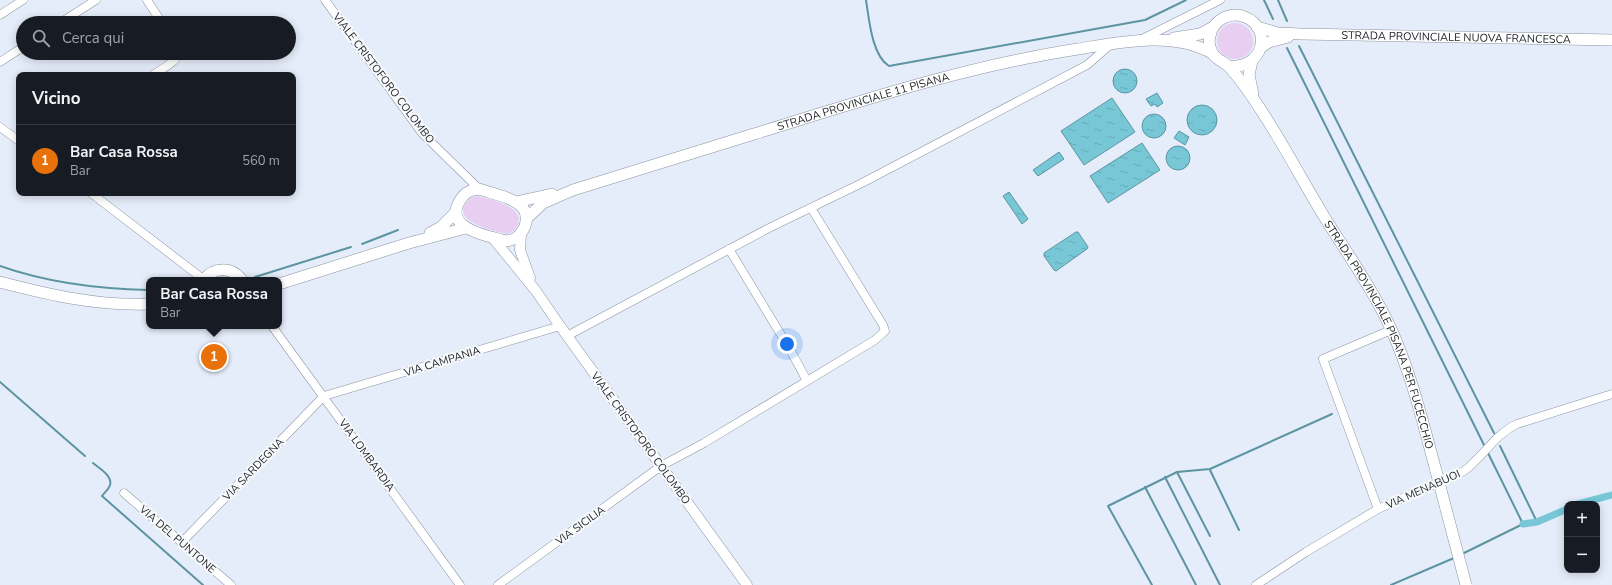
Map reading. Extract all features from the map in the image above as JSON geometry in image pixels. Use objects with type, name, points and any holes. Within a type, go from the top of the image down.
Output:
[{"type":"main road","points":[[1212,53],[1209,45],[1209,37],[1213,27],[1223,18],[1234,15],[1246,17],[1257,27],[1260,35],[1260,48]]},
{"type":"main road","name":"STRADA PROVINCIALE 11 PISANA","points":[[516,202],[573,190],[950,75],[1045,55],[1111,44],[1160,40],[1200,34],[1213,27]]},
{"type":"main road","name":"STRADA PROVINCIALE NUOVA FRANCESCA","points":[[1257,27],[1278,33],[1300,34],[1612,40]]},
{"type":"main road","name":"STRADA PROVINCIALE NUOVA FRANCESCA","points":[[1260,48],[1281,38],[1300,34]]},
{"type":"main road","name":"STRADA PROVINCIALE 11 PISANA","points":[[1160,40],[1182,42],[1194,45],[1212,53]]},
{"type":"main road","name":"STRADA PROVINCIALE PISANA PER FUCECCHIO","points":[[1255,101],[1249,75],[1252,61],[1260,48]]},
{"type":"main road","name":"STRADA PROVINCIALE PISANA PER FUCECCHIO","points":[[1212,53],[1219,61],[1228,66],[1255,101],[1366,283],[1391,330],[1414,387],[1466,585]]},
{"type":"main road","points":[[1228,66],[1243,66],[1252,61]]},
{"type":"main road","points":[[521,234],[514,239],[506,241],[466,228],[458,221],[456,206],[463,195],[469,190],[479,189],[516,202],[524,209],[527,218]]},
{"type":"main road","name":"STRADA PROVINCIALE 11 PISANA","points":[[521,234],[525,227],[527,218],[543,203],[573,190]]},
{"type":"main road","points":[[408,243],[441,227],[456,212]]},
{"type":"main road","points":[[282,283],[408,243],[466,228]]},
{"type":"main road","points":[[206,277],[213,271],[225,269],[237,274],[240,277]]},
{"type":"main road","points":[[0,282],[52,296],[89,302],[131,305],[146,304]]},
{"type":"street","points":[[0,15],[23,0]]},
{"type":"street","points":[[71,16],[96,0]]},
{"type":"street","points":[[147,0],[157,16]]},
{"type":"street","name":"VIALE CRISTOFORO COLOMBO","points":[[325,0],[422,133],[479,189]]},
{"type":"street","points":[[1138,41],[1220,0]]},
{"type":"street","points":[[567,336],[730,249],[862,183],[1087,65],[1111,44]]},
{"type":"street","points":[[0,62],[16,52]]},
{"type":"street","points":[[157,72],[174,60]]},
{"type":"street","points":[[0,127],[16,139]]},
{"type":"street","points":[[95,196],[199,277]]},
{"type":"street","name":"VIA SICILIA","points":[[498,585],[661,466],[704,443],[807,381],[875,340],[885,331],[883,325],[811,208]]},
{"type":"street","name":"VIALE CRISTOFORO COLOMBO","points":[[521,234],[520,250],[524,264],[536,291]]},
{"type":"street","name":"VIALE CRISTOFORO COLOMBO","points":[[492,237],[536,291],[748,585]]},
{"type":"street","points":[[730,249],[807,381]]},
{"type":"street","name":"VIA CAMPANIA","points":[[324,396],[560,326]]},
{"type":"street","name":"VIA LOMBARDIA","points":[[274,329],[460,585]]},
{"type":"street","points":[[1378,509],[1323,359],[1391,330]]},
{"type":"street","name":"VIA MENABUOI","points":[[1256,585],[1306,552],[1378,509],[1464,471],[1507,429],[1517,424],[1612,394]]},
{"type":"street","name":"VIA SARDEGNA","points":[[182,542],[324,396]]},
{"type":"street","name":"VIA DEL PUNTONE","points":[[124,493],[230,585]]},
{"type":"shaded area","points":[[1239,23],[1248,28],[1252,34],[1252,48],[1248,54],[1239,59],[1231,59],[1222,54],[1218,48],[1217,37],[1222,28],[1228,24]]},
{"type":"shaded area","points":[[478,196],[512,208],[519,218],[515,230],[506,234],[485,228],[470,221],[463,211],[467,201]]},
{"type":"shaded area","points":[[219,275],[226,275],[230,277],[215,277]]},
{"type":"water","points":[[1125,69],[1130,70],[1136,76],[1136,86],[1130,92],[1125,93],[1120,92],[1114,86],[1113,81],[1114,76],[1120,70]]},
{"type":"water","points":[[1157,93],[1163,103],[1157,107],[1155,104],[1151,106],[1146,99]]},
{"type":"water","points":[[1112,98],[1135,132],[1084,165],[1061,131]]},
{"type":"water","points":[[1202,105],[1212,110],[1217,120],[1212,130],[1202,135],[1192,130],[1187,120],[1192,110]]},
{"type":"water","points":[[1154,114],[1159,115],[1165,121],[1165,131],[1159,137],[1154,138],[1149,137],[1143,131],[1142,126],[1143,121],[1149,115]]},
{"type":"water","points":[[1179,131],[1189,137],[1185,145],[1174,138]]},
{"type":"water","points":[[1142,143],[1160,170],[1108,203],[1090,176]]},
{"type":"water","points":[[1178,146],[1183,147],[1189,153],[1189,163],[1183,169],[1178,170],[1173,169],[1167,163],[1166,158],[1167,153],[1173,147]]},
{"type":"water","points":[[1059,152],[1064,159],[1038,176],[1033,170]]},
{"type":"water","points":[[1009,192],[1028,219],[1022,224],[1003,196]]},
{"type":"water","points":[[1078,232],[1088,247],[1087,249],[1056,271],[1054,270],[1044,256],[1044,253]]},
{"type":"waterway","points":[[866,0],[870,27],[875,46],[883,61],[889,66],[1145,20],[1186,0]]},
{"type":"waterway","points":[[1264,0],[1273,19]]},
{"type":"waterway","points":[[1278,0],[1287,21]]},
{"type":"waterway","points":[[1299,46],[1494,433]]},
{"type":"waterway","points":[[1287,48],[1485,447]]},
{"type":"waterway","points":[[362,244],[398,230]]},
{"type":"waterway","points":[[255,277],[351,247]]},
{"type":"waterway","points":[[0,266],[36,277],[73,284],[146,290]]},
{"type":"waterway","points":[[0,382],[85,456]]},
{"type":"waterway","points":[[1152,585],[1108,506],[1177,472],[1210,469],[1332,414]]},
{"type":"waterway","points":[[1500,446],[1537,522]]},
{"type":"waterway","points":[[1462,554],[1523,524],[1487,451]]},
{"type":"waterway","points":[[93,463],[105,472],[109,478],[109,488],[102,496],[203,585]]},
{"type":"waterway","points":[[1210,470],[1239,530]]},
{"type":"waterway","points":[[1177,472],[1210,536]]},
{"type":"waterway","points":[[1165,477],[1220,585]]},
{"type":"waterway","points":[[1145,487],[1196,585]]},
{"type":"waterway","points":[[1589,501],[1612,495]]},
{"type":"waterway","points":[[1523,524],[1537,522],[1564,510]]},
{"type":"waterway","points":[[1391,585],[1454,558]]},
{"type":"place","name":"Bar Casa Rossa","points":[[214,357]]}]
